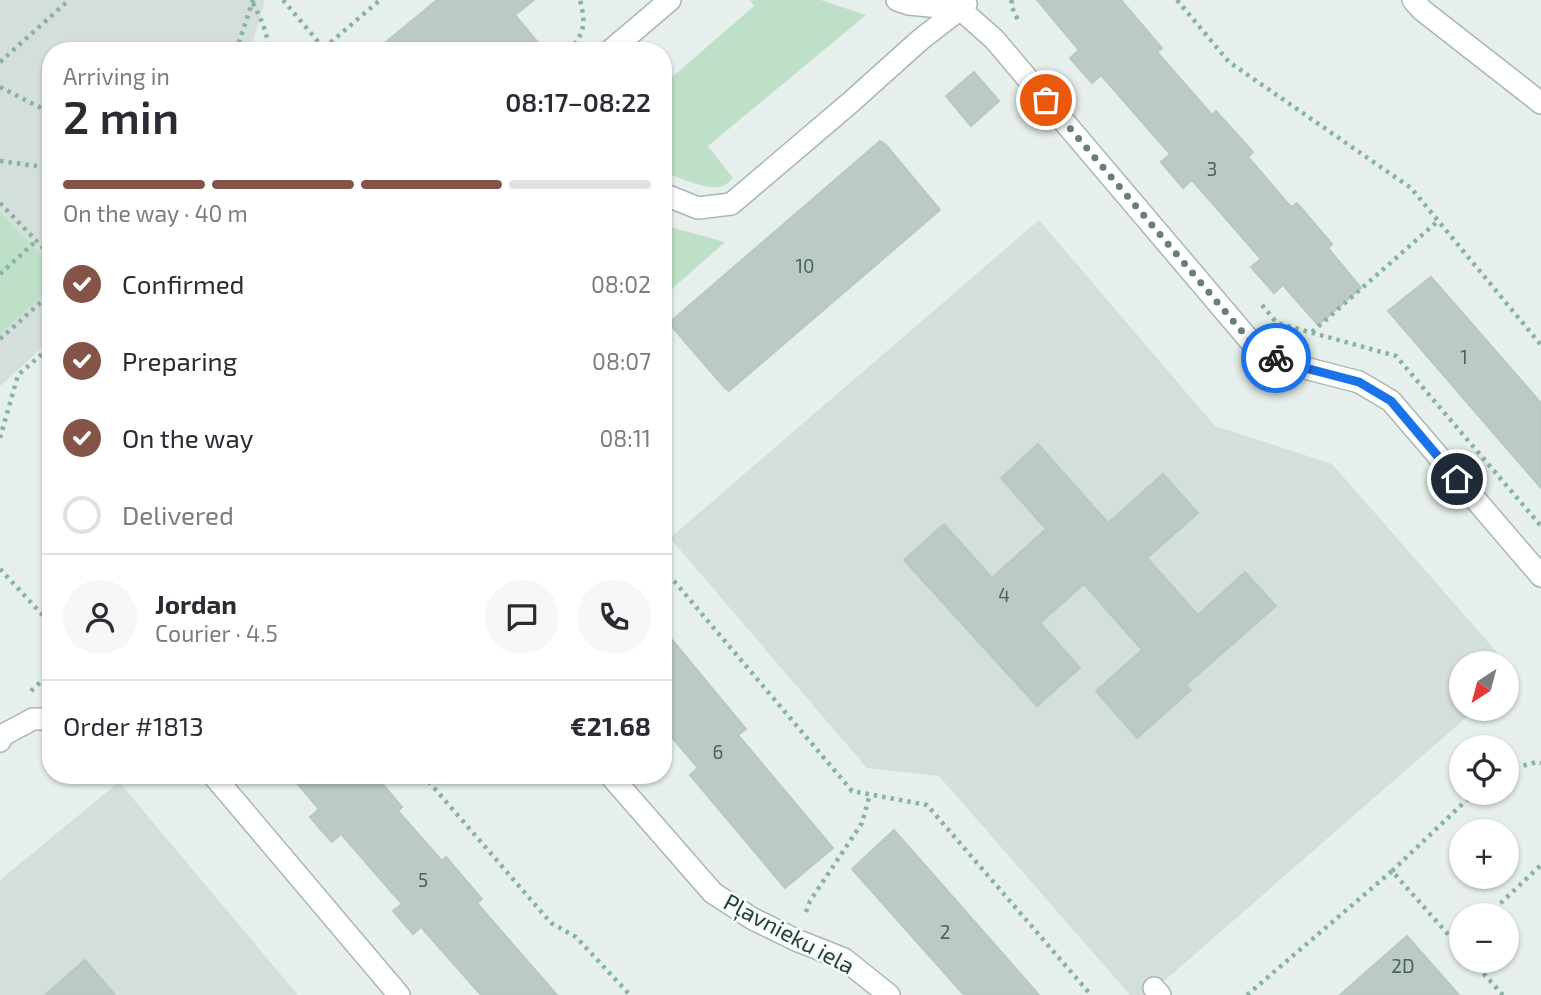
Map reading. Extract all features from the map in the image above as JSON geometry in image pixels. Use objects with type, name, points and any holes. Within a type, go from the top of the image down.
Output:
[{"type":"street","points":[[621,42],[670,0]]},
{"type":"street","points":[[897,0],[909,4],[965,5],[1251,342],[1282,362],[1359,382],[1391,401],[1541,576]]},
{"type":"street","points":[[1413,0],[1422,10],[1541,103]]},
{"type":"street","points":[[672,198],[698,208],[731,204],[920,40],[965,5]]},
{"type":"street","points":[[0,741],[3,735],[33,719],[42,719]]},
{"type":"street","points":[[221,784],[399,995]]},
{"type":"street","name":"Pļavnieku iela","points":[[618,784],[713,893],[753,919],[844,959],[889,995]]},
{"type":"path","points":[[0,62],[69,0]]},
{"type":"path","points":[[284,0],[319,42]]},
{"type":"path","points":[[333,42],[380,0]]},
{"type":"path","points":[[576,42],[583,32],[584,16],[580,0]]},
{"type":"path","points":[[1012,0],[1011,5],[1019,22]]},
{"type":"path","points":[[1177,0],[1229,62],[1411,188],[1541,345]]},
{"type":"path","points":[[239,42],[253,1]]},
{"type":"path","points":[[253,1],[268,42]]},
{"type":"path","points":[[0,87],[42,108]]},
{"type":"path","points":[[0,161],[42,167]]},
{"type":"path","points":[[0,203],[42,247]]},
{"type":"path","points":[[1311,332],[1438,221]]},
{"type":"path","points":[[0,274],[36,241]]},
{"type":"path","points":[[0,338],[42,301]]},
{"type":"path","points":[[1259,302],[1277,323],[1396,356],[1541,526]]},
{"type":"path","points":[[0,438],[18,375],[42,354]]},
{"type":"path","points":[[0,569],[42,614]]},
{"type":"path","points":[[672,579],[852,791],[927,805],[1091,995]]},
{"type":"path","points":[[1519,767],[1541,763]]},
{"type":"path","points":[[431,784],[551,923],[576,937],[630,995]]},
{"type":"path","points":[[796,940],[810,901],[862,823],[870,794]]},
{"type":"path","points":[[1247,995],[1392,871],[1462,805]]},
{"type":"path","points":[[1501,903],[1541,865]]},
{"type":"path","points":[[1392,871],[1449,932]]},
{"type":"path","points":[[1483,973],[1503,995]]},
{"type":"shaded area","points":[[0,0],[265,0],[253,42],[42,42],[42,348],[0,386]]},
{"type":"shaded area","points":[[1039,220],[1215,426],[1332,464],[1496,651],[1449,651],[1449,721],[1462,721],[1148,995],[1130,995],[939,776],[867,768],[672,540],[672,536]]},
{"type":"shaded area","points":[[117,784],[121,784],[298,995],[0,995],[0,880]]},
{"type":"green space","points":[[750,0],[821,0],[866,15],[708,146],[733,178],[727,184],[719,187],[706,186],[672,175],[672,77],[754,6]]},
{"type":"green space","points":[[0,212],[42,256],[42,296],[0,333]]},
{"type":"green space","points":[[672,227],[725,242],[672,289]]},
{"type":"building","points":[[437,0],[534,0],[515,15],[538,42],[386,42]]},
{"type":"building","points":[[1037,0],[1121,0],[1162,48],[1157,52],[1212,115],[1216,111],[1253,152],[1248,157],[1291,207],[1297,203],[1332,244],[1328,248],[1361,288],[1318,325],[1283,285],[1274,293],[1251,267],[1261,259],[1192,180],[1183,188],[1161,162],[1170,154],[1101,75],[1092,83],[1070,58],[1079,50]]},
{"type":"building","points":[[974,72],[999,101],[971,126],[946,96]]},
{"type":"building","points":[[880,141],[940,210],[729,391],[673,328],[672,320]]},
{"type":"building","points":[[1431,277],[1541,403],[1541,488],[1388,311]]},
{"type":"building","points":[[1038,444],[1108,523],[1163,474],[1198,513],[1147,558],[1198,615],[1245,572],[1276,606],[1186,685],[1191,690],[1137,738],[1096,691],[1142,650],[1084,584],[1040,623],[1080,668],[1037,706],[904,560],[944,524],[992,578],[1046,529],[1001,478]]},
{"type":"building","points":[[672,640],[746,729],[738,735],[833,848],[785,888],[690,775],[698,768],[672,738]]},
{"type":"building","points":[[298,784],[383,784],[402,807],[398,811],[442,861],[446,857],[482,899],[477,903],[557,995],[481,995],[421,927],[413,934],[393,911],[402,904],[341,834],[332,842],[321,830],[310,817],[319,809]]},
{"type":"building","points":[[894,830],[1039,995],[964,995],[852,869]]},
{"type":"building","points":[[1407,936],[1459,995],[1340,995]]},
{"type":"building","points":[[85,960],[115,995],[45,995]]},
{"type":"way so far","points":[[1046,100],[1251,342],[1276,358]]},
{"type":"route","points":[[1276,358],[1282,362],[1359,382],[1391,401],[1457,479]]}]
